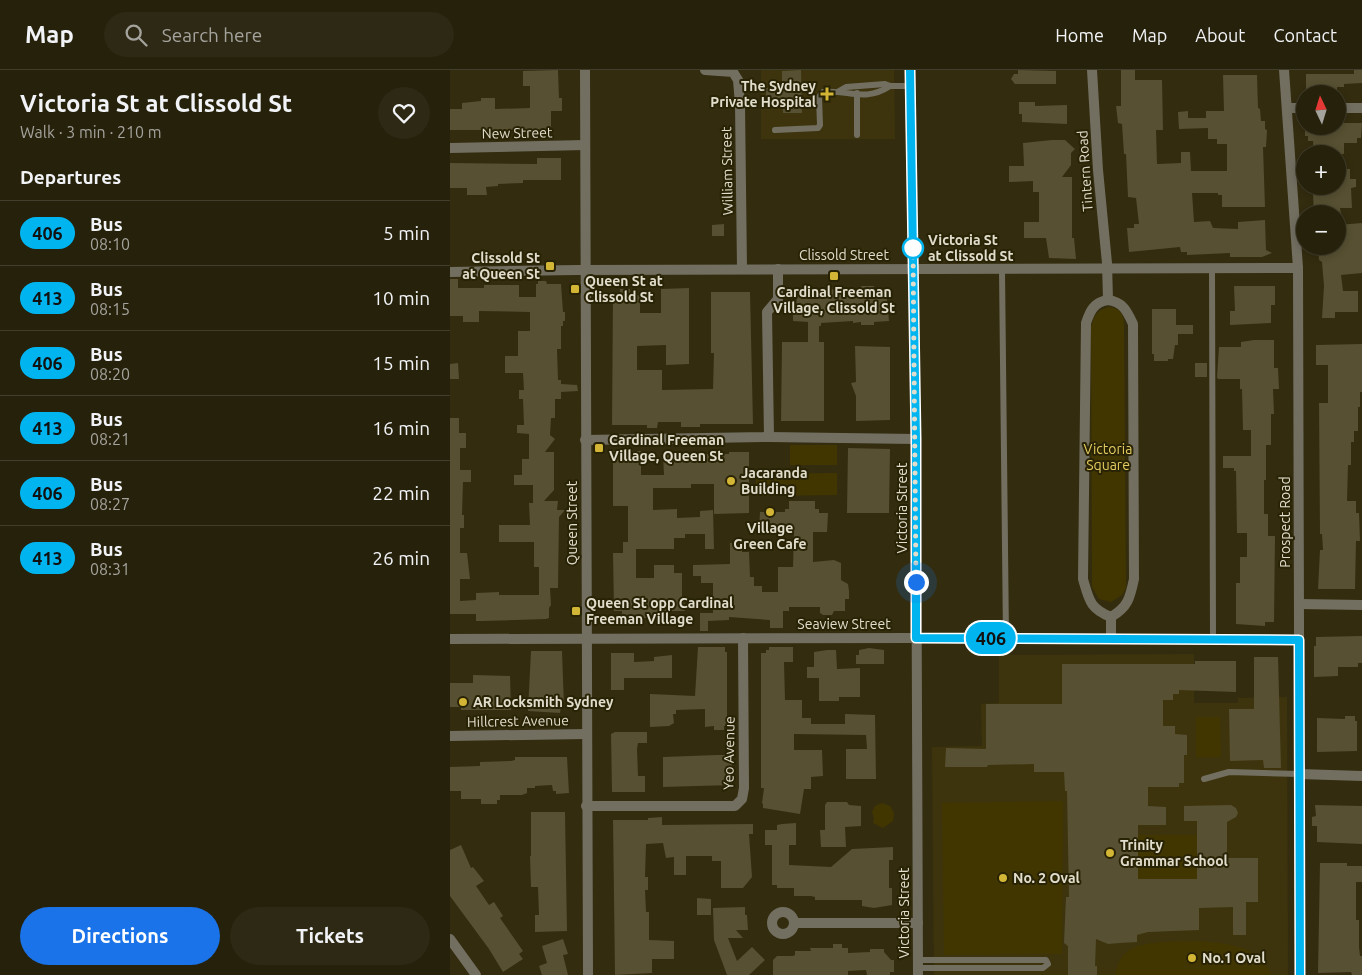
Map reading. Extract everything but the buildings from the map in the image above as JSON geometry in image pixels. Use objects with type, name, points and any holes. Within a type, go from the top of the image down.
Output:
[{"type":"street","name":"Queen Street","points":[[584,70],[588,975]]},
{"type":"street","name":"William Street","points":[[705,70],[732,72],[738,80],[742,269]]},
{"type":"street","name":"Victoria Street","points":[[910,70],[916,439],[918,968]]},
{"type":"street","name":"Tintern Road","points":[[1092,70],[1098,170],[1107,269]]},
{"type":"street","name":"Prospect Road","points":[[1284,70],[1298,268],[1300,975]]},
{"type":"street","points":[[1287,108],[1296,108]]},
{"type":"street","points":[[1346,108],[1362,108]]},
{"type":"street","name":"New Street","points":[[450,148],[585,145]]},
{"type":"street","name":"Clissold Street","points":[[450,272],[742,269],[1212,270],[1298,268]]},
{"type":"street","points":[[768,437],[767,312],[778,299],[778,269]]},
{"type":"street","points":[[1107,269],[1108,300]]},
{"type":"street","points":[[1108,300],[1117,301],[1127,310],[1133,324],[1135,453],[1134,579],[1131,594],[1122,610],[1111,617],[1098,612],[1089,599],[1083,579],[1086,323],[1091,309],[1100,301],[1108,300]]},
{"type":"street","points":[[586,440],[768,437],[916,439]]},
{"type":"street","points":[[1299,604],[1362,605]]},
{"type":"street","points":[[1111,617],[1111,639]]},
{"type":"street","name":"Yeo Avenue","points":[[586,806],[735,806],[742,799],[744,788],[744,638]]},
{"type":"street","name":"Seaview Street","points":[[450,639],[1006,638],[1299,640]]},
{"type":"street","name":"Hillcrest Avenue","points":[[450,736],[586,734]]},
{"type":"street","points":[[1299,774],[1362,776]]},
{"type":"street","points":[[794,923],[918,924]]},
{"type":"street","points":[[450,939],[476,975]]},
{"type":"lane","points":[[839,92],[846,88],[857,86],[885,84],[890,86],[910,86]]},
{"type":"lane","points":[[857,86],[857,135]]},
{"type":"lane","points":[[775,130],[818,128],[820,125],[820,94],[839,92],[849,95],[868,95],[890,86]]},
{"type":"lane","points":[[1002,270],[1006,638]]},
{"type":"lane","points":[[1212,270],[1213,640]]},
{"type":"lane","points":[[1204,780],[1230,772],[1299,774]]},
{"type":"lane","points":[[1042,960],[1046,960],[1048,964],[1047,967],[1043,968],[918,968],[1042,960]]},
{"type":"shaded area","name":"The Sydney Private Hospital","points":[[761,70],[894,70],[895,139],[761,139]]},
{"type":"shaded area","name":"Trinity Grammar School","points":[[1194,654],[1194,703],[1238,703],[1238,698],[1287,697],[1288,975],[934,975],[932,747],[982,746],[981,704],[999,703],[999,655]]},
{"type":"green space","name":"Victoria Square","points":[[1109,307],[1119,310],[1124,321],[1126,588],[1122,595],[1111,602],[1099,599],[1092,587],[1091,327],[1093,319],[1097,314]]},
{"type":"green space","points":[[790,445],[837,445],[837,465],[790,465]]},
{"type":"green space","points":[[837,473],[837,495],[756,496],[756,474]]},
{"type":"green space","points":[[1196,717],[1220,717],[1221,757],[1196,757]]},
{"type":"green space","name":"No. 2 Oval","points":[[1063,801],[1062,954],[944,955],[942,803]]},
{"type":"green space","points":[[882,803],[890,806],[894,813],[893,821],[883,828],[873,823],[872,812],[875,806]]},
{"type":"green space","points":[[1138,835],[1197,835],[1197,879],[1138,879]]},
{"type":"green space","name":"No.1 Oval","points":[[1194,941],[1228,944],[1250,951],[1266,965],[1271,975],[1115,975],[1123,956],[1135,947],[1160,942]]},
{"type":"bus line","name":"406","points":[[910,70],[916,439],[916,638],[1299,640],[1300,975]]},
{"type":"place","name":"The Sydney Private Hospital","points":[[827,94]]},
{"type":"place","name":"Victoria St at Clissold St","points":[[913,248]]},
{"type":"place","name":"Clissold St at Queen St","points":[[550,266]]},
{"type":"place","name":"Cardinal Freeman Village, Clissold St","points":[[834,276]]},
{"type":"place","name":"Queen St at Clissold St","points":[[575,289]]},
{"type":"place","name":"Cardinal Freeman Village, Queen St","points":[[599,448]]},
{"type":"place","name":"Jacaranda Building","points":[[731,481]]},
{"type":"place","name":"Village Green Cafe","points":[[770,512]]},
{"type":"place","name":"Queen St opp Cardinal Freeman Village","points":[[576,611]]},
{"type":"place","name":"AR Locksmith Sydney","points":[[463,702]]},
{"type":"place","name":"Trinity Grammar School","points":[[1110,853]]},
{"type":"place","name":"No. 2 Oval","points":[[1003,878]]},
{"type":"place","name":"No.1 Oval","points":[[1192,958]]},
{"type":"route","points":[[913,248],[916,582]]}]
